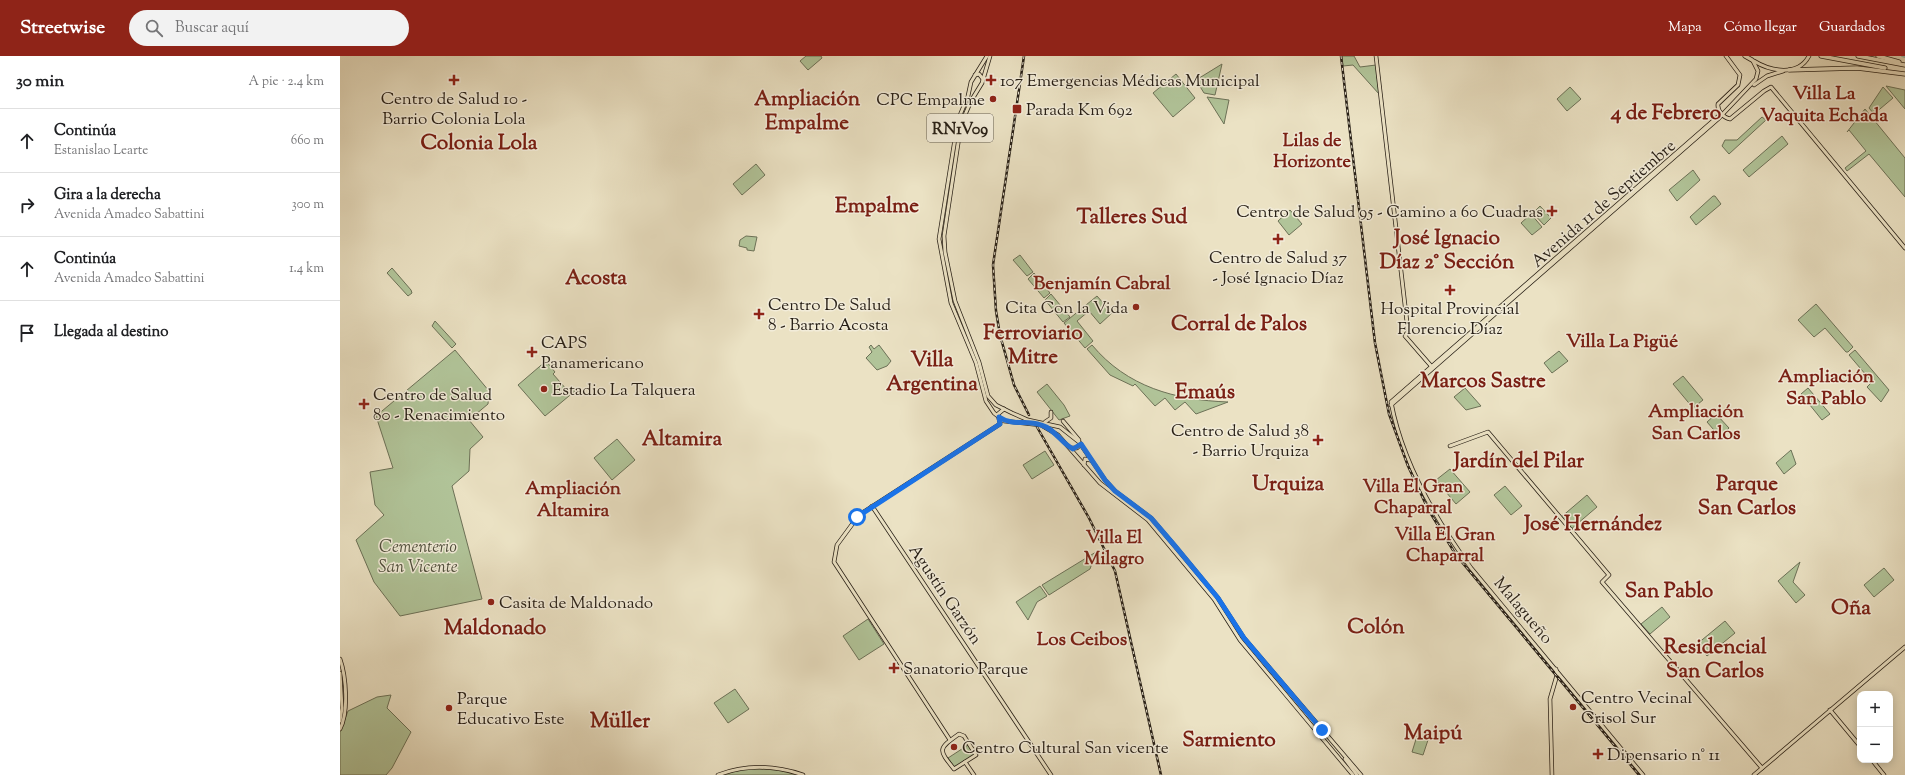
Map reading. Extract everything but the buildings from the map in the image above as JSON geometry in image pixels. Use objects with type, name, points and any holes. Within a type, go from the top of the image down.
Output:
[{"type":"highway","points":[[1747,56],[1752,60]]},
{"type":"highway","points":[[1821,56],[1876,68]]},
{"type":"highway","points":[[1858,56],[1880,58],[1905,64]]},
{"type":"highway","points":[[1787,70],[1876,68],[1905,73]]},
{"type":"main road","name":"RN1V09","points":[[989,56],[971,82],[968,96],[955,131],[939,239],[951,303],[976,363],[984,397],[999,417],[1009,422],[1044,426],[1058,435],[1108,490],[1151,518],[1218,598],[1244,638],[1361,775]]},
{"type":"main road","name":"RN1V09","points":[[989,56],[983,79],[964,115],[959,130],[945,222],[944,243],[955,301],[979,362],[986,394],[994,403],[1012,413],[1028,420],[1043,422],[1060,427],[1080,443],[1105,480],[1122,499]]},
{"type":"main road","points":[[1376,56],[1408,331],[1406,336],[1432,367]]},
{"type":"main road","points":[[1726,56],[1740,75],[1738,85],[1718,104],[1721,114],[1730,119],[1764,91],[1772,87],[1905,248]]},
{"type":"main road","name":"Avenida 11 de Septiembre","points":[[1391,404],[1692,143],[1748,90],[1764,77],[1801,65],[1809,56]]},
{"type":"main road","points":[[1752,60],[1768,68],[1787,70]]},
{"type":"main road","name":"Avenida 11 de Septiembre","points":[[1748,90],[1758,74],[1752,60]]},
{"type":"main road","points":[[975,75],[980,74],[983,79]]},
{"type":"main road","name":"Malagueño","points":[[1391,404],[1396,423],[1421,487],[1457,549],[1643,775]]},
{"type":"main road","points":[[950,740],[834,566],[837,545],[859,515],[1000,424],[999,412],[1004,409]]},
{"type":"main road","points":[[1043,422],[1052,418],[1050,412]]},
{"type":"main road","points":[[1009,422],[1014,419],[1012,413]]},
{"type":"main road","points":[[1063,421],[1076,435],[1080,443],[1075,449],[1069,447]]},
{"type":"main road","points":[[1450,446],[1488,432],[1609,575],[1602,582],[1762,768]]},
{"type":"main road","points":[[1086,467],[1083,462],[1086,458],[1093,462]]},
{"type":"main road","name":"RN1V09","points":[[1129,503],[1154,527],[1214,599],[1240,640],[1353,775]]},
{"type":"main road","name":"Agustín Garzón","points":[[872,506],[1051,775]]},
{"type":"main road","points":[[1754,775],[1905,647]]},
{"type":"main road","points":[[340,658],[344,674],[345,707],[344,719],[340,729]]},
{"type":"main road","points":[[1552,775],[1550,699],[1557,675],[1556,669]]},
{"type":"main road","points":[[340,673],[342,708],[340,721]]},
{"type":"main road","points":[[1830,710],[1857,742]]},
{"type":"main road","points":[[960,734],[963,734],[976,754],[954,769],[943,752],[943,745],[950,740],[960,734]]},
{"type":"main road","points":[[1345,757],[1347,763],[1357,775]]},
{"type":"main road","points":[[966,762],[974,775]]},
{"type":"main road","points":[[1874,763],[1884,775]]},
{"type":"main road","points":[[718,775],[737,769],[760,766],[772,767],[803,775]]},
{"type":"green space","points":[[806,56],[821,56],[822,58],[808,70],[800,61]]},
{"type":"green space","points":[[1342,56],[1354,56],[1360,67],[1376,65],[1379,94],[1353,65],[1343,66]]},
{"type":"green space","points":[[1222,64],[1215,95],[1204,93],[1196,80]]},
{"type":"green space","points":[[1176,74],[1195,98],[1173,117],[1153,93]]},
{"type":"green space","points":[[1886,86],[1905,90],[1905,109]]},
{"type":"green space","points":[[1570,87],[1581,99],[1567,111],[1557,99]]},
{"type":"green space","points":[[1883,87],[1893,98],[1874,114],[1869,108]]},
{"type":"green space","points":[[1207,97],[1229,100],[1224,124]]},
{"type":"green space","points":[[1865,109],[1905,158],[1905,197],[1869,154],[1847,171],[1845,168],[1866,151],[1849,130],[1847,132]]},
{"type":"green space","points":[[1762,117],[1766,120],[1729,154],[1722,146],[1725,140],[1737,140]]},
{"type":"green space","points":[[1782,136],[1788,144],[1749,177],[1743,170]]},
{"type":"green space","points":[[756,164],[765,175],[742,195],[733,184]]},
{"type":"green space","points":[[1693,170],[1700,180],[1677,201],[1669,190]]},
{"type":"green space","points":[[1713,196],[1715,196],[1721,204],[1696,225],[1690,217]]},
{"type":"green space","points":[[1540,206],[1551,218],[1544,225],[1533,213]]},
{"type":"green space","points":[[1290,210],[1302,224],[1289,235],[1278,221]]},
{"type":"green space","points":[[1531,214],[1542,227],[1532,235],[1521,223]]},
{"type":"green space","points":[[746,236],[757,237],[754,251],[747,250],[747,248],[739,246],[740,240]]},
{"type":"green space","points":[[1020,255],[1033,272],[1027,276],[1013,260]]},
{"type":"green space","points":[[392,268],[411,290],[412,293],[408,296],[387,273]]},
{"type":"green space","points":[[1034,273],[1050,293],[1044,298],[1028,279]]},
{"type":"green space","points":[[1051,294],[1070,317],[1063,322],[1045,300]]},
{"type":"green space","points":[[1097,296],[1112,313],[1100,324],[1089,311],[1077,321],[1093,341],[1085,348],[1064,323]]},
{"type":"green space","points":[[1816,304],[1853,347],[1848,352],[1846,352],[1825,328],[1814,337],[1798,320]]},
{"type":"green space","points":[[435,321],[456,344],[452,348],[432,326]]},
{"type":"green space","points":[[871,345],[874,349],[879,345],[891,361],[887,366],[877,370],[866,358],[872,352],[869,347]]},
{"type":"green space","points":[[1092,345],[1106,359],[1136,381],[1171,394],[1208,401],[1228,402],[1196,414],[1185,402],[1175,410],[1165,398],[1155,406],[1135,384],[1133,386],[1110,375],[1087,349]]},
{"type":"green space","name":"Cementerio San Vicente","points":[[455,350],[489,391],[488,404],[469,420],[483,437],[470,449],[469,471],[452,486],[482,599],[400,616],[374,582],[356,540],[384,515],[375,505],[370,472],[393,468],[376,416]]},
{"type":"green space","points":[[1855,350],[1889,390],[1881,402],[1867,387],[1872,382],[1849,355]]},
{"type":"green space","points":[[1559,351],[1568,361],[1552,373],[1544,363]]},
{"type":"green space","name":"Estadio La Talquera","points":[[546,361],[555,372],[553,374],[567,390],[572,387],[575,391],[545,416],[518,385]]},
{"type":"green space","points":[[1683,376],[1703,400],[1693,408],[1673,384]]},
{"type":"green space","points":[[1047,384],[1064,405],[1070,416],[1059,420],[1037,392]]},
{"type":"green space","points":[[1465,388],[1481,406],[1466,410],[1454,397]]},
{"type":"green space","points":[[1808,388],[1830,414],[1822,420],[1801,394]]},
{"type":"green space","points":[[1716,414],[1729,428],[1720,437],[1707,422]]},
{"type":"green space","points":[[617,439],[635,460],[612,480],[594,458]]},
{"type":"green space","points":[[1791,450],[1796,464],[1784,474],[1776,463]]},
{"type":"green space","points":[[1045,451],[1054,465],[1032,479],[1023,465]]},
{"type":"green space","points":[[1450,469],[1470,492],[1456,504],[1436,480]]},
{"type":"green space","points":[[1505,486],[1522,506],[1511,515],[1494,495]]},
{"type":"green space","points":[[1587,495],[1597,507],[1570,530],[1560,518]]},
{"type":"green space","points":[[1096,552],[1090,569],[1049,595],[1042,585]]},
{"type":"green space","points":[[1800,562],[1793,582],[1805,595],[1796,603],[1778,581]]},
{"type":"green space","points":[[1884,568],[1894,580],[1874,597],[1864,585]]},
{"type":"green space","points":[[1040,586],[1047,596],[1037,602],[1028,620],[1016,602]]},
{"type":"green space","points":[[1662,607],[1670,617],[1650,634],[1641,624]]},
{"type":"green space","points":[[868,619],[884,644],[859,660],[843,636]]},
{"type":"green space","points":[[1725,621],[1735,633],[1707,656],[1697,644]]},
{"type":"green space","points":[[735,689],[749,709],[728,723],[714,703]]},
{"type":"green space","points":[[391,695],[387,708],[411,732],[392,768],[386,775],[340,775],[340,732],[348,711],[377,697]]},
{"type":"green space","points":[[1417,736],[1428,740],[1423,755],[1412,752]]},
{"type":"green space","points":[[968,745],[975,755],[955,768],[948,758]]},
{"type":"green space","points":[[760,766],[803,775],[718,775]]},
{"type":"railway","points":[[1024,56],[993,265],[996,311],[1000,335],[1014,385],[1029,415]]},
{"type":"railway","points":[[1341,56],[1375,343],[1389,414],[1408,466],[1428,509],[1456,555],[1639,775]]},
{"type":"railway","points":[[1037,427],[1089,518],[1115,571],[1161,775]]},
{"type":"place","name":"Centro de Salud 10 - Barrio Colonia Lola","points":[[454,80]]},
{"type":"place","name":"107 Emergencias Médicas Municipal","points":[[991,80]]},
{"type":"place","name":"CPC Empalme","points":[[993,99]]},
{"type":"place","name":"Parada Km 692","points":[[1017,109]]},
{"type":"place","name":"Centro de Salud 95 - Camino a 60 Cuadras","points":[[1552,211]]},
{"type":"place","name":"Centro de Salud 37 - José Ignacio Díaz","points":[[1278,239]]},
{"type":"place","name":"Hospital Provincial Florencio Díaz","points":[[1450,290]]},
{"type":"place","name":"Cita Con la Vida","points":[[1136,307]]},
{"type":"place","name":"Centro De Salud 8 - Barrio Acosta","points":[[759,314]]},
{"type":"place","name":"CAPS Panamericano","points":[[532,352]]},
{"type":"place","name":"Estadio La Talquera","points":[[544,389]]},
{"type":"place","name":"Centro de Salud 80 - Renacimiento","points":[[364,404]]},
{"type":"place","name":"Centro de Salud 38 - Barrio Urquiza","points":[[1318,440]]},
{"type":"place","name":"Casita de Maldonado","points":[[491,602]]},
{"type":"place","name":"Sanatorio Parque","points":[[894,668]]},
{"type":"place","name":"Centro Vecinal Crisol Sur","points":[[1573,707]]},
{"type":"place","name":"Parque Educativo Este","points":[[449,708]]},
{"type":"place","name":"Centro Cultural San vicente","points":[[954,747]]},
{"type":"place","name":"Dipensario n° 11","points":[[1598,754]]},
{"type":"district","name":"Villa La Vaquita Echada","points":[[1824,103]]},
{"type":"district","name":"Ampliación Empalme","points":[[807,110]]},
{"type":"district","name":"4 de Febrero","points":[[1666,112]]},
{"type":"district","name":"Colonia Lola","points":[[479,142]]},
{"type":"district","name":"Lilas de Horizonte","points":[[1312,150]]},
{"type":"district","name":"Empalme","points":[[877,205]]},
{"type":"district","name":"Talleres Sud","points":[[1132,216]]},
{"type":"district","name":"José Ignacio Díaz 2° Sección","points":[[1447,249]]},
{"type":"district","name":"Acosta","points":[[596,277]]},
{"type":"district","name":"Benjamín Cabral","points":[[1102,282]]},
{"type":"district","name":"Corral de Palos","points":[[1239,323]]},
{"type":"district","name":"Villa La Pigüé","points":[[1622,340]]},
{"type":"district","name":"Ferroviario Mitre","points":[[1033,344]]},
{"type":"district","name":"Villa Argentina","points":[[932,371]]},
{"type":"district","name":"Marcos Sastre","points":[[1483,380]]},
{"type":"district","name":"Ampliación San Pablo","points":[[1826,386]]},
{"type":"district","name":"Emaús","points":[[1205,391]]},
{"type":"district","name":"Ampliación San Carlos","points":[[1696,421]]},
{"type":"district","name":"Altamira","points":[[682,438]]},
{"type":"district","name":"Jardín del Pilar","points":[[1519,460]]},
{"type":"district","name":"Urquiza","points":[[1288,483]]},
{"type":"district","name":"Parque San Carlos","points":[[1747,495]]},
{"type":"district","name":"Villa El Gran Chaparral","points":[[1413,496]]},
{"type":"district","name":"Ampliación Altamira","points":[[573,498]]},
{"type":"district","name":"José Hernández","points":[[1593,523]]},
{"type":"district","name":"Villa El Gran Chaparral","points":[[1445,544]]},
{"type":"district","name":"Villa El Milagro","points":[[1114,547]]},
{"type":"district","name":"San Pablo","points":[[1669,590]]},
{"type":"district","name":"Oña","points":[[1851,607]]},
{"type":"district","name":"Colón","points":[[1376,626]]},
{"type":"district","name":"Maldonado","points":[[495,627]]},
{"type":"district","name":"Los Ceibos","points":[[1082,638]]},
{"type":"district","name":"Residencial San Carlos","points":[[1715,658]]},
{"type":"district","name":"Müller","points":[[620,720]]},
{"type":"district","name":"Maipú","points":[[1433,732]]},
{"type":"district","name":"Sarmiento","points":[[1229,739]]},
{"type":"route","points":[[857,517],[1000,424],[999,417],[1004,421],[1039,424],[1046,427],[1058,435],[1069,447],[1073,449],[1078,448],[1081,444],[1102,477],[1112,489],[1156,523],[1218,598],[1244,638],[1322,730]]}]
